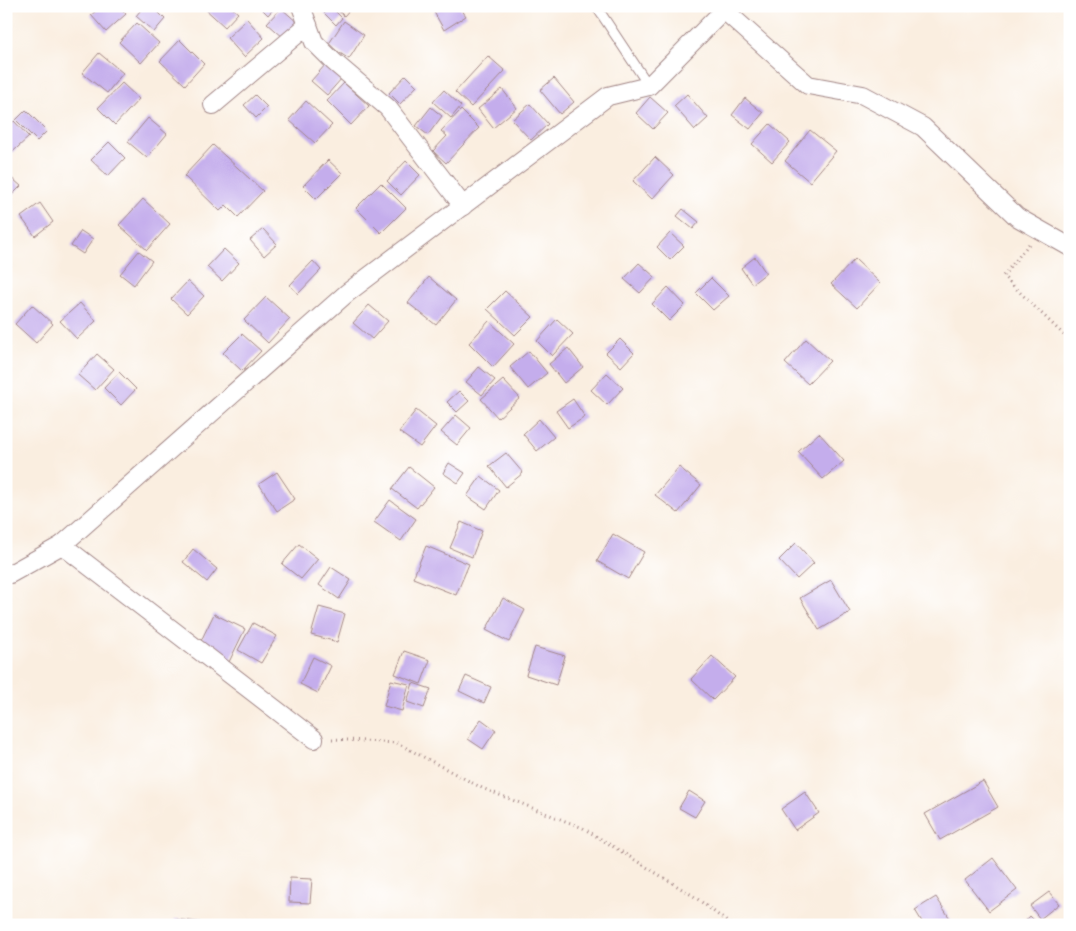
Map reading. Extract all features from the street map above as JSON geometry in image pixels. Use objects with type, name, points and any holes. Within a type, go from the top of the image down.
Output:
[{"type":"street","points":[[301,6],[314,42],[334,62],[388,108],[463,206]]},
{"type":"street","points":[[6,572],[10,574],[62,546],[347,293],[608,96],[649,86],[726,8],[808,85],[863,95],[923,127],[1017,217],[1070,247]]},
{"type":"street","points":[[213,105],[308,25]]},
{"type":"street","points":[[62,546],[314,738]]},
{"type":"lane","points":[[596,6],[649,86]]},
{"type":"path","points":[[1041,230],[1003,276],[1070,341]]},
{"type":"path","points":[[314,738],[397,743],[482,788],[583,828],[695,897],[731,925]]},
{"type":"building","points":[[102,6],[119,6],[126,14],[106,32],[91,15]]},
{"type":"building","points":[[144,6],[152,6],[165,19],[154,32],[136,16]]},
{"type":"building","points":[[202,6],[230,6],[238,13],[225,27]]},
{"type":"building","points":[[259,6],[276,6],[268,15]]},
{"type":"building","points":[[330,6],[342,18],[336,25],[324,13]]},
{"type":"building","points":[[333,6],[353,6],[344,16]]},
{"type":"building","points":[[443,6],[459,6],[466,16],[444,30],[434,12]]},
{"type":"building","points":[[281,8],[298,23],[284,38],[267,23]]},
{"type":"building","points":[[247,19],[264,38],[244,57],[227,38]]},
{"type":"building","points":[[344,21],[364,35],[349,59],[328,45]]},
{"type":"building","points":[[137,23],[159,43],[141,63],[119,42]]},
{"type":"building","points":[[180,40],[204,64],[185,85],[160,61]]},
{"type":"building","points":[[99,53],[123,73],[107,93],[82,73]]},
{"type":"building","points":[[488,56],[505,71],[471,107],[455,92]]},
{"type":"building","points":[[326,64],[342,78],[327,95],[311,81]]},
{"type":"building","points":[[406,75],[417,86],[400,104],[389,93]]},
{"type":"building","points":[[554,78],[574,102],[560,114],[540,90]]},
{"type":"building","points":[[122,83],[139,99],[115,125],[98,108]]},
{"type":"building","points":[[344,83],[369,106],[351,125],[327,101]]},
{"type":"building","points":[[502,89],[517,108],[493,128],[478,109]]},
{"type":"building","points":[[444,90],[461,106],[451,118],[433,102]]},
{"type":"building","points":[[687,94],[708,118],[695,130],[674,106]]},
{"type":"building","points":[[255,95],[267,107],[256,118],[244,105]]},
{"type":"building","points":[[650,97],[668,113],[653,129],[636,113]]},
{"type":"building","points":[[745,98],[763,113],[750,129],[732,115]]},
{"type":"building","points":[[306,101],[332,125],[315,143],[289,120]]},
{"type":"building","points":[[530,104],[548,124],[531,140],[512,120]]},
{"type":"building","points":[[431,107],[442,116],[428,135],[416,126]]},
{"type":"building","points":[[26,110],[47,131],[37,141],[16,120]]},
{"type":"building","points":[[461,110],[479,128],[446,163],[433,151],[447,136],[441,131]]},
{"type":"building","points":[[148,118],[167,134],[147,158],[128,142]]},
{"type":"building","points":[[14,121],[29,137],[6,158],[6,128]]},
{"type":"building","points":[[770,124],[790,142],[772,162],[752,144]]},
{"type":"building","points":[[810,130],[836,151],[810,182],[785,161]]},
{"type":"building","points":[[109,142],[125,158],[108,176],[91,160]]},
{"type":"building","points":[[213,145],[263,191],[238,217],[226,205],[220,211],[184,176]]},
{"type":"building","points":[[655,157],[674,175],[652,199],[633,181]]},
{"type":"building","points":[[328,160],[342,173],[316,199],[303,186]]},
{"type":"building","points":[[406,161],[420,175],[401,195],[387,181]]},
{"type":"building","points":[[6,173],[21,186],[10,197],[6,194]]},
{"type":"building","points":[[381,183],[406,208],[381,233],[356,208]]},
{"type":"building","points":[[143,199],[170,224],[147,250],[119,225]]},
{"type":"building","points":[[40,203],[53,222],[35,236],[21,217]]},
{"type":"building","points":[[683,209],[699,222],[693,229],[677,216]]},
{"type":"building","points":[[263,229],[277,244],[264,256],[250,240]]},
{"type":"building","points":[[81,231],[93,239],[83,254],[71,246]]},
{"type":"building","points":[[670,233],[684,246],[670,260],[657,247]]},
{"type":"building","points":[[224,249],[239,263],[222,281],[207,267]]},
{"type":"building","points":[[139,251],[152,261],[134,285],[120,274]]},
{"type":"building","points":[[755,257],[766,273],[752,284],[741,268]]},
{"type":"building","points":[[855,259],[880,283],[857,308],[831,284]]},
{"type":"building","points":[[313,261],[321,270],[298,294],[290,285]]},
{"type":"building","points":[[639,263],[655,277],[640,293],[624,279]]},
{"type":"building","points":[[429,277],[456,300],[436,325],[408,303]]},
{"type":"building","points":[[711,278],[729,296],[713,310],[696,293]]},
{"type":"building","points":[[188,281],[204,296],[187,314],[171,299]]},
{"type":"building","points":[[668,287],[685,305],[669,321],[652,304]]},
{"type":"building","points":[[505,291],[533,317],[515,335],[487,309]]},
{"type":"building","points":[[266,297],[290,319],[268,343],[244,320]]},
{"type":"building","points":[[80,303],[96,321],[77,339],[60,321]]},
{"type":"building","points":[[32,305],[53,324],[36,343],[15,324]]},
{"type":"building","points":[[369,305],[388,321],[372,339],[353,323]]},
{"type":"building","points":[[557,319],[573,334],[552,356],[537,341]]},
{"type":"building","points":[[489,321],[514,344],[493,367],[469,343]]},
{"type":"building","points":[[242,334],[261,351],[242,371],[223,353]]},
{"type":"building","points":[[620,339],[634,353],[621,367],[606,353]]},
{"type":"building","points":[[806,339],[830,361],[808,384],[785,363]]},
{"type":"building","points":[[568,348],[583,367],[564,383],[549,364]]},
{"type":"building","points":[[529,351],[547,373],[528,389],[510,367]]},
{"type":"building","points":[[97,354],[114,369],[95,390],[78,375]]},
{"type":"building","points":[[479,367],[495,380],[482,395],[466,382]]},
{"type":"building","points":[[119,372],[136,389],[121,405],[104,388]]},
{"type":"building","points":[[607,373],[623,388],[607,405],[591,390]]},
{"type":"building","points":[[503,380],[520,398],[498,418],[481,399]]},
{"type":"building","points":[[459,391],[469,401],[457,412],[447,402]]},
{"type":"building","points":[[573,399],[585,417],[568,428],[556,411]]},
{"type":"building","points":[[416,410],[436,426],[420,447],[399,432]]},
{"type":"building","points":[[456,415],[471,428],[457,445],[441,432]]},
{"type":"building","points":[[539,419],[554,437],[537,451],[523,434]]},
{"type":"building","points":[[819,433],[844,461],[823,479],[798,452]]},
{"type":"building","points":[[506,453],[523,473],[506,487],[489,466]]},
{"type":"building","points":[[449,463],[465,473],[458,483],[443,473]]},
{"type":"building","points":[[409,467],[434,487],[417,508],[392,489]]},
{"type":"building","points":[[679,467],[701,485],[678,513],[655,495]]},
{"type":"building","points":[[277,472],[295,499],[277,511],[259,484]]},
{"type":"building","points":[[481,476],[499,490],[486,509],[467,496]]},
{"type":"building","points":[[390,500],[416,519],[401,541],[374,522]]},
{"type":"building","points":[[461,522],[482,531],[472,557],[450,548]]},
{"type":"building","points":[[613,534],[644,552],[628,579],[597,561]]},
{"type":"building","points":[[796,543],[814,563],[797,579],[779,560]]},
{"type":"building","points":[[299,544],[318,559],[301,579],[282,564]]},
{"type":"building","points":[[426,546],[469,564],[456,595],[413,578]]},
{"type":"building","points":[[193,549],[217,569],[207,582],[183,562]]},
{"type":"building","points":[[331,567],[351,580],[339,599],[319,585]]},
{"type":"building","points":[[831,580],[850,612],[819,630],[800,598]]},
{"type":"building","points":[[503,598],[525,610],[509,642],[486,630]]},
{"type":"building","points":[[319,607],[345,614],[337,642],[311,635]]},
{"type":"building","points":[[214,614],[245,629],[229,662],[198,647]]},
{"type":"building","points":[[253,623],[277,636],[261,663],[238,650]]},
{"type":"building","points":[[535,647],[565,656],[556,685],[526,675]]},
{"type":"building","points":[[404,651],[430,660],[421,684],[395,674]]},
{"type":"building","points":[[712,656],[735,677],[713,700],[691,679]]},
{"type":"building","points":[[313,657],[331,666],[318,693],[300,684]]},
{"type":"building","points":[[466,676],[491,687],[484,703],[459,691]]},
{"type":"building","points":[[391,680],[409,684],[402,711],[384,706]]},
{"type":"building","points":[[413,683],[431,689],[424,708],[407,702]]},
{"type":"building","points":[[481,719],[496,730],[483,749],[468,739]]},
{"type":"building","points":[[983,781],[998,807],[940,840],[925,814]]},
{"type":"building","points":[[689,791],[705,801],[695,817],[679,808]]},
{"type":"building","points":[[805,792],[819,813],[795,830],[781,809]]},
{"type":"building","points":[[993,858],[1017,890],[989,911],[965,880]]},
{"type":"building","points":[[290,878],[312,879],[310,903],[289,902]]},
{"type":"building","points":[[1049,892],[1059,904],[1040,919],[1030,906]]},
{"type":"building","points":[[936,897],[953,923],[950,925],[924,925],[915,910]]},
{"type":"building","points":[[1030,916],[1039,925],[1022,925]]},
{"type":"building","points":[[175,919],[213,924],[213,925],[174,925]]}]
